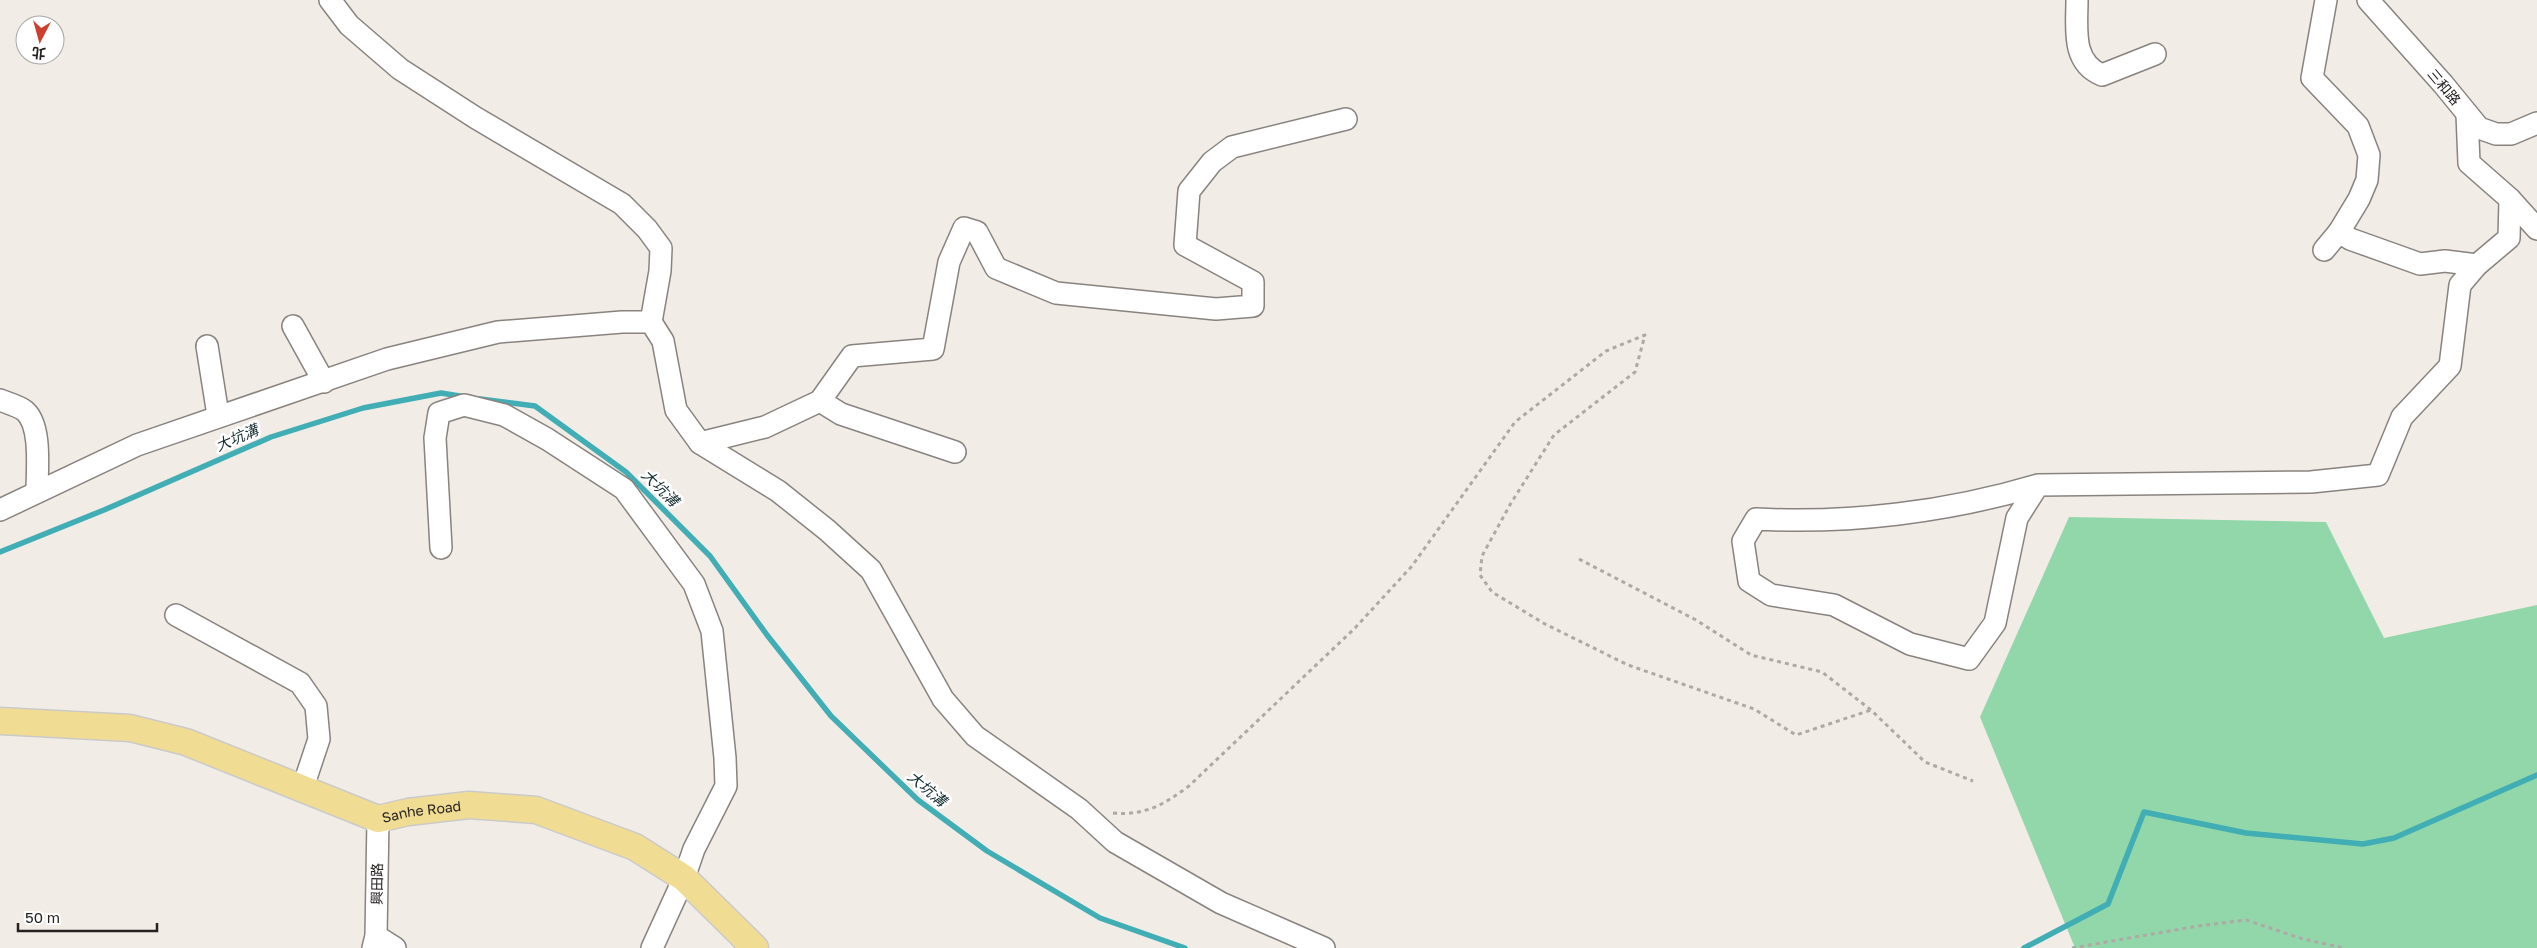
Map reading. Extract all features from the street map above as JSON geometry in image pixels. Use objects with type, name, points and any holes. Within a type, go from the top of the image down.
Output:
[{"type":"main road","name":"Sanhe Road","points":[[0,721],[130,728],[186,742],[303,787],[378,819],[408,812],[469,805],[536,810],[635,846],[684,878],[755,948]]},
{"type":"street","points":[[330,0],[349,25],[400,69],[476,118],[622,204],[648,229],[661,248],[660,272],[651,322],[663,341],[676,410],[700,443],[778,491],[827,530],[871,570],[943,699],[975,736],[1079,809],[1115,842],[1221,903],[1324,948]]},
{"type":"street","points":[[2077,0],[2076,31],[2079,52],[2090,70],[2102,75],[2155,54]]},
{"type":"street","points":[[2324,250],[2339,232],[2359,199],[2367,180],[2369,155],[2358,126],[2312,78],[2326,0]]},
{"type":"street","name":"三和路","points":[[2368,0],[2443,84],[2479,128],[2496,134],[2511,134],[2537,123]]},
{"type":"street","points":[[2466,114],[2469,163],[2510,199],[2537,228]]},
{"type":"street","points":[[700,443],[765,427],[820,401],[852,356],[934,349],[948,262],[964,228],[977,232],[996,268],[1056,293],[1216,309],[1253,306],[1253,282],[1185,244],[1189,191],[1212,162],[1232,147],[1346,119]]},
{"type":"street","points":[[2038,485],[2017,518],[1995,623],[1969,659],[1910,644],[1834,605],[1771,595],[1749,581],[1743,541],[1756,519],[1789,521],[1905,513],[2013,492],[2038,485],[2310,482],[2378,475],[2402,417],[2450,366],[2460,285],[2477,265],[2509,238],[2510,199]]},
{"type":"street","points":[[2339,232],[2350,239],[2420,264],[2445,261],[2477,265]]},
{"type":"street","points":[[0,510],[137,445],[218,415],[324,382],[387,359],[498,332],[651,322]]},
{"type":"street","points":[[293,326],[324,382]]},
{"type":"street","points":[[207,346],[218,415]]},
{"type":"street","points":[[0,400],[25,411],[34,425],[37,449],[37,491]]},
{"type":"street","points":[[820,401],[841,414],[955,452]]},
{"type":"street","points":[[441,548],[435,438],[439,413],[464,405],[504,415],[539,434],[624,489],[694,584],[712,630],[725,758],[726,786],[694,849],[684,878],[652,948]]},
{"type":"street","points":[[176,615],[300,683],[316,706],[319,739],[303,787]]},
{"type":"street","name":"興田路","points":[[374,942],[378,819]]},
{"type":"street","points":[[374,942],[395,948]]},
{"type":"path","points":[[1079,809],[1128,814],[1165,804],[1189,786],[1355,628],[1405,573],[1516,422],[1606,351],[1645,335],[1635,372],[1554,435],[1511,503],[1486,548],[1482,556],[1480,575],[1492,592],[1545,624],[1628,665],[1754,709],[1796,735],[1872,710]]},
{"type":"path","points":[[1579,559],[1696,620],[1751,655],[1822,672],[1872,710],[1925,762],[1973,781]]},
{"type":"path","points":[[2072,948],[2198,926],[2246,920],[2303,939],[2344,948]]},
{"type":"green space","points":[[2069,517],[2326,522],[2384,638],[2537,605],[2537,948],[2075,948],[1980,717]]},
{"type":"waterway","name":"大坑溝","points":[[0,552],[104,510],[271,437],[363,408],[441,393],[466,397]]},
{"type":"waterway","name":"大坑溝","points":[[480,399],[535,406],[626,472],[710,556],[767,635],[831,716],[918,800],[987,851],[1100,918],[1185,948]]},
{"type":"waterway","points":[[2024,948],[2108,904],[2144,812],[2246,833],[2363,844],[2394,838],[2537,775]]}]
